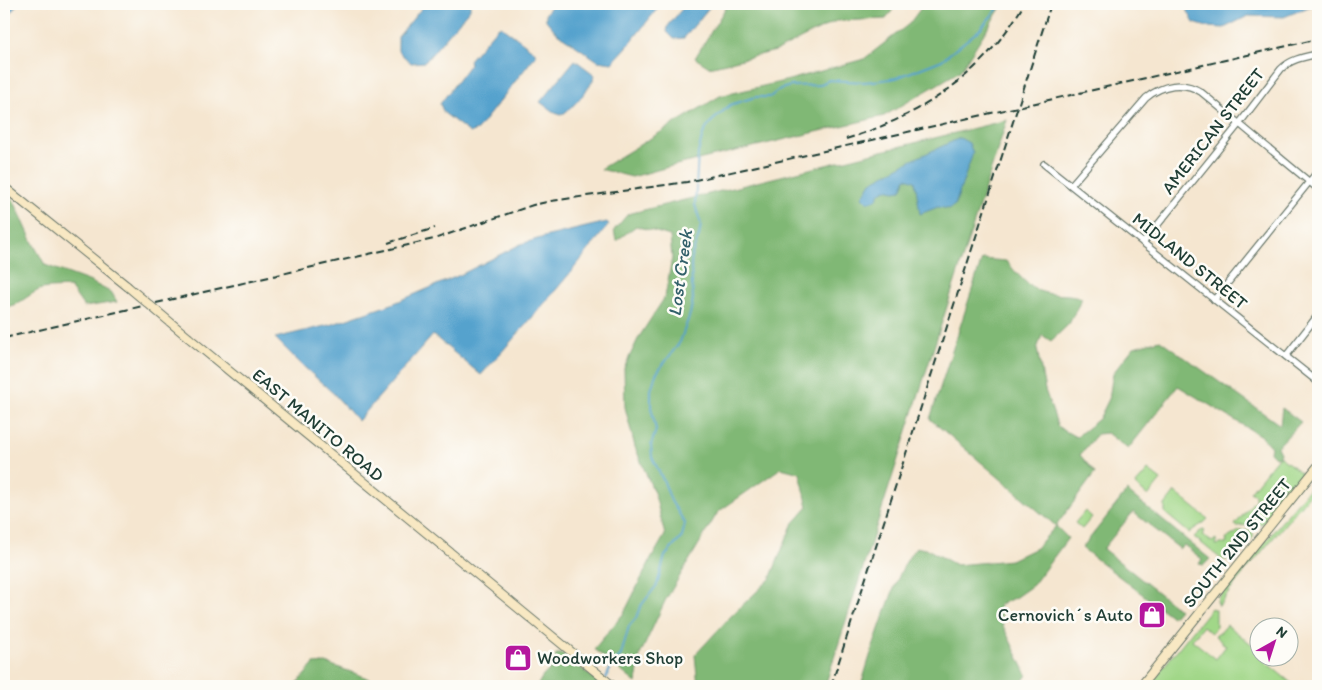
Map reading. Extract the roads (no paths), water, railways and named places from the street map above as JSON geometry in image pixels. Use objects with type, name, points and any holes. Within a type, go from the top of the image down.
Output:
[{"type":"street","name":"AMERICAN STREET","points":[[1143,243],[1284,66],[1297,59],[1318,54]]},
{"type":"street","points":[[1071,185],[1142,101],[1153,92],[1169,86],[1184,85],[1197,90],[1318,189]]},
{"type":"street","name":"MIDLAND STREET","points":[[1044,164],[1318,382]]},
{"type":"street","points":[[1214,300],[1318,171]]},
{"type":"street","name":"EAST MANITO ROAD","points":[[4,188],[127,286],[612,686]]},
{"type":"street","points":[[1286,356],[1318,315]]},
{"type":"street","name":"SOUTH 2ND STREET","points":[[1141,686],[1318,466]]},
{"type":"water","points":[[4,4],[17,4],[4,24]]},
{"type":"water","points":[[425,4],[470,4],[470,9],[425,62],[411,63],[398,51],[398,37]]},
{"type":"water","points":[[553,4],[661,4],[612,63],[598,61],[557,33],[546,20],[546,13]]},
{"type":"water","points":[[686,4],[712,4],[684,38],[674,39],[667,32],[668,26]]},
{"type":"water","points":[[1184,4],[1313,4],[1284,17],[1248,16],[1224,28],[1207,27],[1194,23]]},
{"type":"water","points":[[501,26],[534,51],[536,55],[477,130],[470,133],[444,113],[440,104],[470,64],[469,60],[496,29]]},
{"type":"water","points":[[575,60],[595,75],[581,98],[561,115],[540,102]]},
{"type":"water","points":[[960,138],[969,143],[973,153],[955,205],[949,209],[938,207],[920,214],[915,181],[906,178],[901,190],[885,189],[876,200],[867,202],[862,197],[871,182],[912,160]]},
{"type":"water","points":[[607,222],[609,224],[578,263],[481,375],[433,335],[358,421],[334,394],[275,338],[333,324],[392,304],[460,275],[521,244]]},
{"type":"waterway","name":"Lost Creek","points":[[606,678],[612,665],[621,655],[629,626],[636,618],[640,607],[657,585],[665,556],[682,537],[685,523],[671,501],[652,457],[651,445],[656,430],[651,407],[651,390],[656,374],[680,342],[690,314],[693,299],[692,254],[699,236],[701,224],[695,205],[698,153],[703,134],[710,123],[730,105],[755,97],[770,97],[780,89],[791,86],[819,85],[829,80],[864,82],[896,78],[942,60],[978,31],[1002,4]]},
{"type":"railway","points":[[846,139],[901,118],[948,89],[970,72],[990,52],[1024,4]]},
{"type":"railway","points":[[831,686],[1051,4]]},
{"type":"railway","points":[[4,338],[434,239],[533,205],[687,182],[1318,39]]},
{"type":"railway","points":[[388,243],[435,228]]},
{"type":"place","name":"Cernovich´s Auto","points":[[1152,615]]},
{"type":"place","name":"Woodworkers Shop","points":[[518,658]]}]
